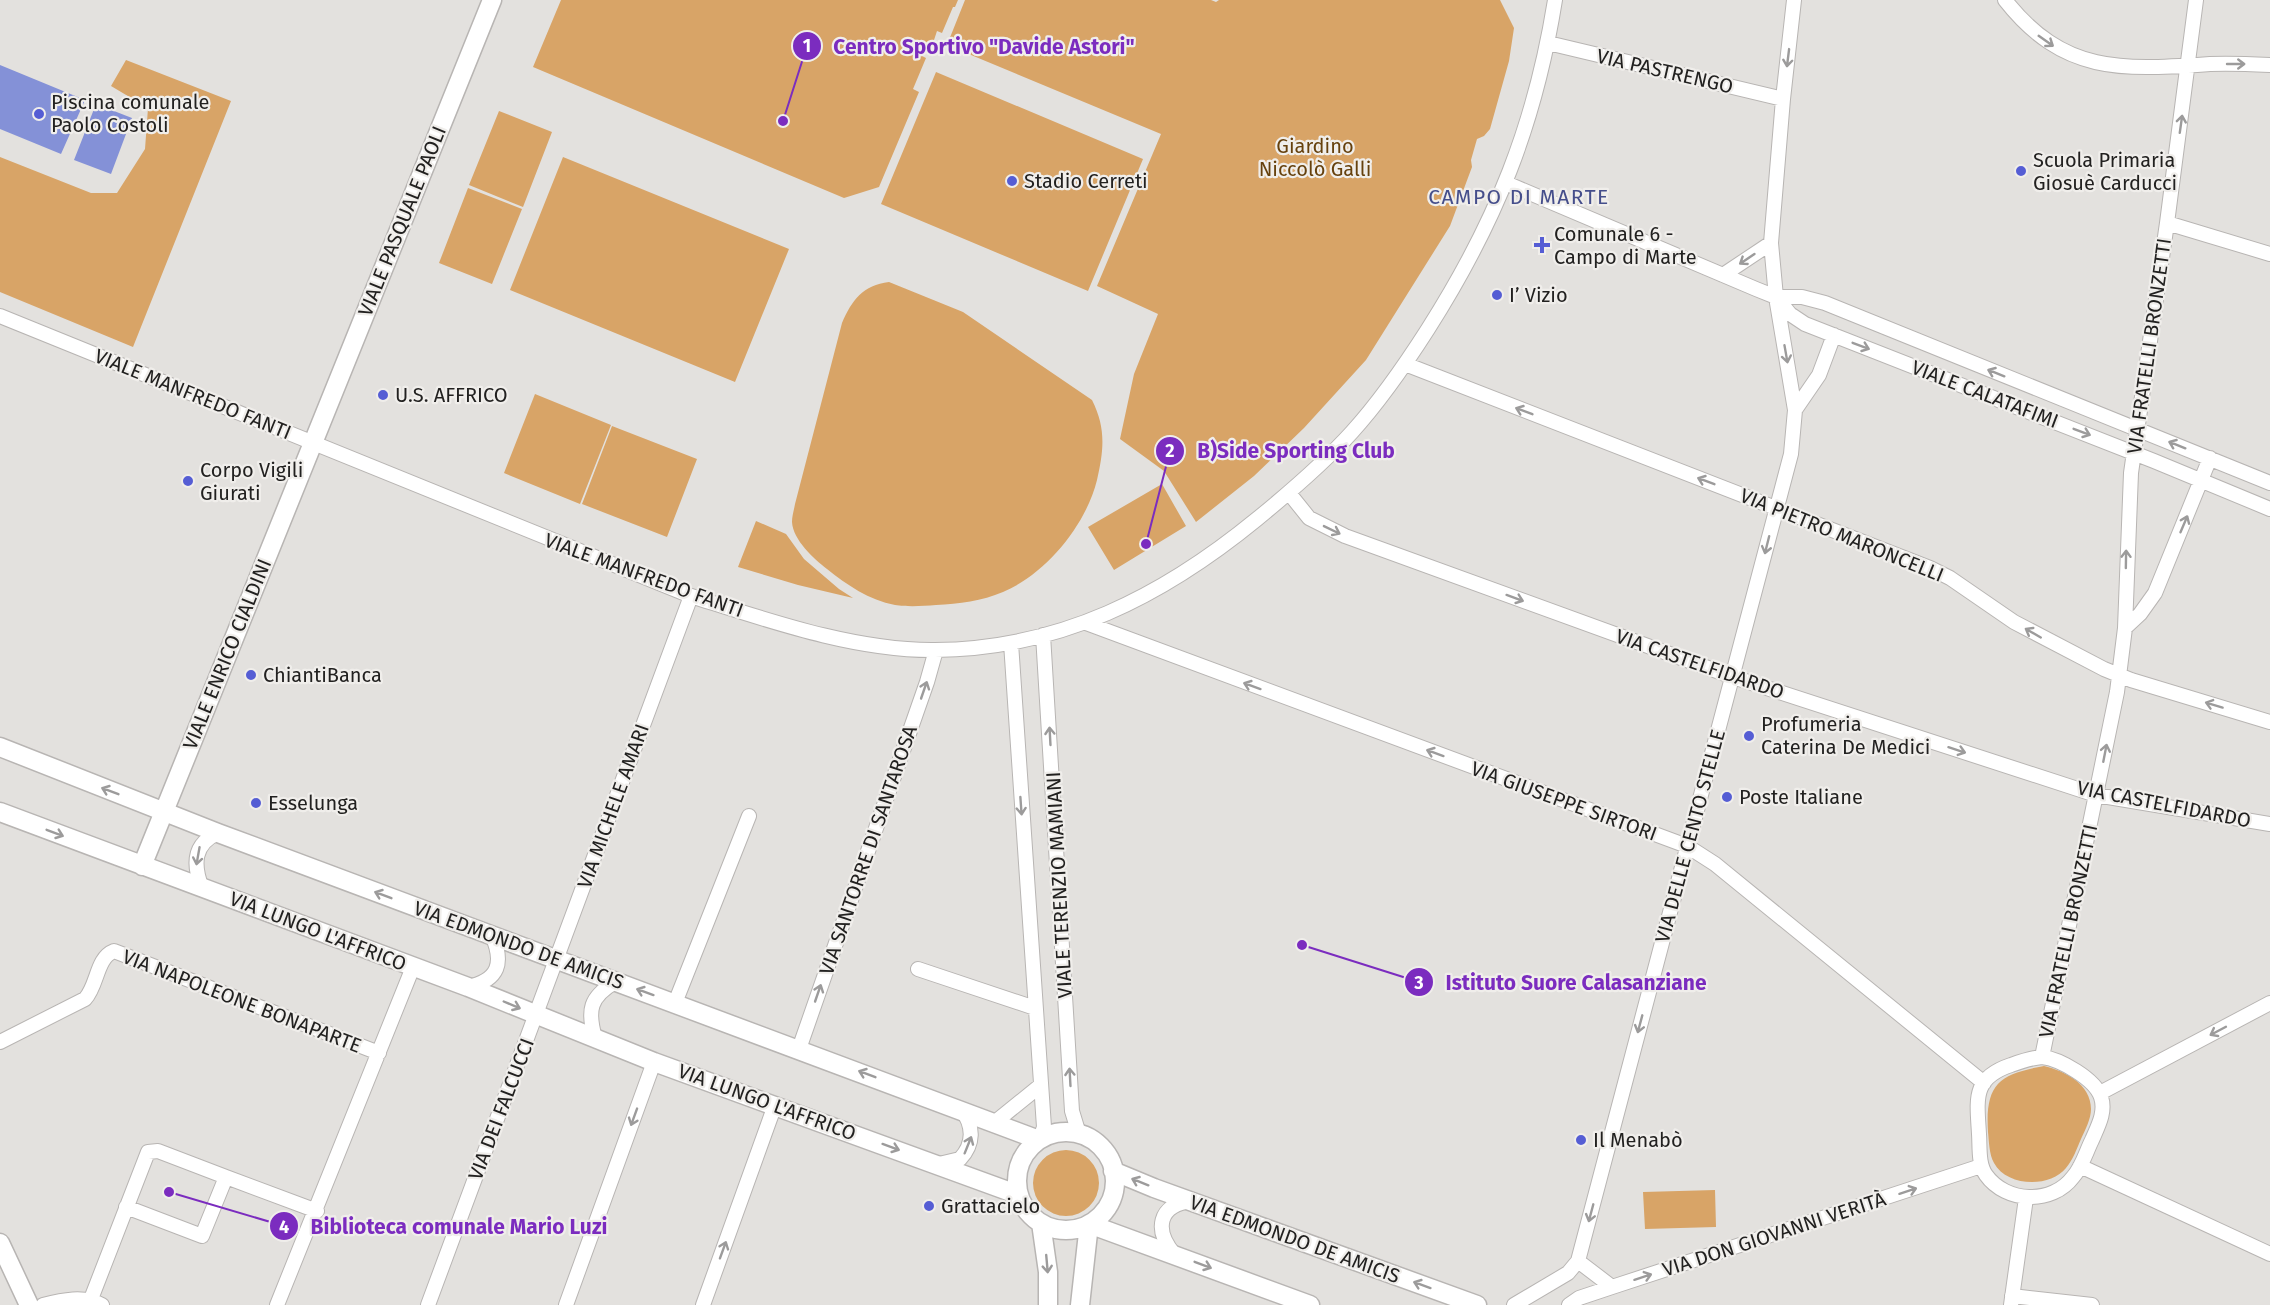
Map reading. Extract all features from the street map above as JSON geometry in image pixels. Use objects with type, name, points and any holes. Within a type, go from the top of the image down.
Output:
[{"type":"street","name":"VIALE PASQUALE PAOLI","points":[[313,443],[492,0]]},
{"type":"street","name":"VIALE MANFREDO FANTI","points":[[0,316],[690,596],[852,641],[894,648],[936,650],[1011,643],[1086,623],[1182,576],[1221,549],[1289,493],[1354,430],[1405,364],[1480,241],[1506,183],[1523,136],[1548,43],[1555,0]]},
{"type":"street","name":"VIA DELLE CENTO STELLE","points":[[1578,1260],[1792,447],[1794,410],[1776,297],[1771,243],[1794,0]]},
{"type":"street","points":[[2005,0],[2041,38],[2061,51],[2084,60],[2120,67],[2157,68],[2213,64],[2270,65]]},
{"type":"street","name":"VIA FRATELLI BRONZETTI","points":[[2042,1057],[2120,676],[2125,628],[2127,539],[2133,453],[2167,222],[2196,0]]},
{"type":"street","name":"VIA PASTRENGO","points":[[1548,43],[1783,99]]},
{"type":"street","name":"VIALE CALATAFIMI","points":[[1506,183],[1776,297],[1802,297],[1825,303],[2270,483]]},
{"type":"street","points":[[2167,222],[2270,254]]},
{"type":"street","points":[[1724,275],[1771,243]]},
{"type":"street","name":"VIALE CALATAFIMI","points":[[1776,297],[1797,319],[1834,335],[2270,509]]},
{"type":"street","points":[[1794,410],[1815,383],[1834,335]]},
{"type":"street","name":"VIA PIETRO MARONCELLI","points":[[1405,364],[1950,578],[2014,622],[2052,644],[2120,676],[2270,722]]},
{"type":"street","name":"VIALE ENRICO CIALDINI","points":[[142,866],[313,443]]},
{"type":"street","points":[[2125,628],[2152,598],[2210,458]]},
{"type":"street","name":"VIA CASTELFIDARDO","points":[[1289,493],[1309,518],[1345,536],[1732,677],[2096,795],[2270,824]]},
{"type":"street","name":"VIA MICHELE AMARI","points":[[536,1015],[690,596]]},
{"type":"street","name":"VIA GIUSEPPE SIRTORI","points":[[1086,623],[1687,846],[1715,864],[1984,1083]]},
{"type":"street","name":"VIALE TERENZIO MAMIANI","points":[[1043,635],[1072,1111],[1079,1134]]},
{"type":"street","name":"VIALE TERENZIO MAMIANI","points":[[1011,643],[1044,1127],[1040,1140]]},
{"type":"street","name":"VIA SANTORRE DI SANTAROSA","points":[[799,1048],[936,650]]},
{"type":"street","name":"VIA EDMONDO DE AMICIS","points":[[0,747],[218,833],[615,982],[799,1048],[1040,1140]]},
{"type":"street","name":"VIA LUNGO L'AFFRICO","points":[[0,812],[468,987],[654,1062],[939,1164],[1019,1196]]},
{"type":"street","points":[[675,1003],[749,816]]},
{"type":"street","points":[[202,888],[196,867],[198,849],[203,841],[218,833]]},
{"type":"street","points":[[468,987],[487,980],[496,969],[499,957],[492,935]]},
{"type":"street","name":"VIA NAPOLEONE BONAPARTE","points":[[0,1042],[85,999],[90,993],[104,957],[114,951],[379,1053]]},
{"type":"street","points":[[277,1305],[317,1211],[413,967]]},
{"type":"street","points":[[918,969],[1035,1008]]},
{"type":"street","points":[[596,1038],[590,1017],[592,1005],[598,994],[615,982]]},
{"type":"street","points":[[2100,1094],[2270,1003]]},
{"type":"street","name":"VIA DEI FALCUCCI","points":[[428,1305],[536,1015]]},
{"type":"street","points":[[2042,1057],[2055,1060],[2073,1069],[2088,1080],[2100,1094],[2103,1106],[2101,1118],[2073,1177],[2053,1192],[2026,1198],[2000,1187],[1986,1176],[1981,1166],[1977,1110],[1979,1095],[1984,1083],[1996,1070],[2042,1057]]},
{"type":"street","points":[[566,1305],[654,1062]]},
{"type":"street","points":[[994,1123],[1041,1085]]},
{"type":"street","points":[[703,1305],[775,1105]]},
{"type":"street","points":[[939,1164],[960,1159],[970,1144],[971,1130],[962,1110]]},
{"type":"street","points":[[1058,1133],[1079,1134],[1100,1147],[1107,1155],[1114,1180],[1110,1202],[1100,1216],[1089,1224],[1064,1230],[1041,1223],[1030,1214],[1019,1196],[1017,1185],[1020,1166],[1026,1153],[1040,1140],[1058,1133]]},
{"type":"street","points":[[43,1305],[96,1302],[126,1207],[146,1154],[151,1151],[158,1151],[317,1211]]},
{"type":"street","name":"VIA DON GIOVANNI VERITÀ","points":[[1569,1305],[1579,1298],[1981,1166]]},
{"type":"street","points":[[2080,1166],[2270,1254]]},
{"type":"street","name":"VIA EDMONDO DE AMICIS","points":[[1113,1171],[1477,1305]]},
{"type":"street","points":[[126,1207],[202,1236],[226,1177]]},
{"type":"street","points":[[2026,1198],[2011,1300],[2092,1305]]},
{"type":"street","points":[[1174,1254],[1164,1239],[1162,1221],[1172,1206],[1180,1202],[1191,1201]]},
{"type":"street","points":[[1041,1223],[1048,1272],[1048,1305]]},
{"type":"street","points":[[1089,1224],[1310,1305]]},
{"type":"street","points":[[1080,1305],[1089,1224]]},
{"type":"street","points":[[0,1243],[28,1305]]},
{"type":"street","points":[[1515,1305],[1568,1273],[1578,1260],[1612,1287]]},
{"type":"green space","points":[[561,0],[958,0],[942,33],[937,31],[932,46],[925,44],[920,55],[926,58],[913,89],[919,92],[879,187],[844,198],[533,67]]},
{"type":"green space","name":"Giardino Niccolò Galli","points":[[965,0],[1211,0],[1216,2],[1219,0],[1500,0],[1514,28],[1509,61],[1490,129],[1484,136],[1477,139],[1471,160],[1472,167],[1450,226],[1366,360],[1304,428],[1254,476],[1196,522],[1164,471],[1120,439],[1134,374],[1158,314],[1097,286],[1161,134],[947,45]]},
{"type":"green space","points":[[126,60],[231,101],[133,347],[0,292],[0,157],[91,193],[117,193],[145,149],[148,108],[111,86]]},
{"type":"green space","name":"Stadio Cerreti","points":[[936,72],[1143,159],[1088,291],[881,204]]},
{"type":"green space","points":[[499,111],[552,132],[523,207],[469,185]]},
{"type":"green space","points":[[563,157],[789,249],[735,382],[510,290]]},
{"type":"green space","points":[[468,188],[522,209],[492,284],[439,263]]},
{"type":"green space","points":[[889,282],[963,312],[1092,400],[1097,410],[1102,429],[1101,458],[1092,497],[1084,514],[1049,561],[1019,584],[987,598],[970,602],[921,606],[895,605],[876,600],[842,581],[822,565],[805,548],[793,529],[795,504],[842,323],[854,301],[865,290]]},
{"type":"green space","points":[[535,394],[611,425],[580,504],[504,473]]},
{"type":"green space","points":[[612,426],[697,459],[667,537],[582,504]]},
{"type":"green space","points":[[1162,484],[1186,526],[1114,570],[1088,527]]},
{"type":"green space","points":[[756,521],[786,534],[804,559],[853,598],[738,567]]},
{"type":"green space","points":[[2044,1066],[2068,1075],[2082,1086],[2090,1100],[2090,1117],[2073,1158],[2066,1168],[2059,1175],[2050,1179],[2029,1182],[2008,1177],[1994,1163],[1988,1132],[1989,1103],[1998,1084],[2006,1078]]},
{"type":"green space","points":[[1066,1150],[1078,1153],[1089,1160],[1096,1171],[1099,1183],[1096,1195],[1089,1206],[1078,1213],[1066,1216],[1054,1213],[1043,1206],[1036,1195],[1033,1183],[1036,1171],[1043,1160],[1054,1153]]},
{"type":"green space","points":[[1715,1190],[1716,1227],[1645,1229],[1643,1192]]},
{"type":"water","name":"Piscina comunale Paolo Costoli","points":[[0,65],[85,100],[61,154],[0,129]]},
{"type":"water","name":"Piscina comunale Paolo Costoli","points":[[96,104],[132,118],[111,174],[74,160]]},
{"type":"place","name":"Piscina comunale Paolo Costoli","points":[[39,114]]},
{"type":"place","name":"Centro Sportivo \"Davide Astori\"","points":[[783,121]]},
{"type":"place","name":"Scuola Primaria Giosuè Carducci","points":[[2021,171]]},
{"type":"place","name":"Stadio Cerreti","points":[[1012,181]]},
{"type":"place","name":"Comunale 6 - Campo di Marte","points":[[1542,245]]},
{"type":"place","name":"I’ Vizio","points":[[1497,295]]},
{"type":"place","name":"U.S. AFFRICO","points":[[383,395]]},
{"type":"place","name":"Corpo Vigili Giurati","points":[[188,481]]},
{"type":"place","name":"B)Side Sporting Club","points":[[1146,544]]},
{"type":"place","name":"ChiantiBanca","points":[[251,675]]},
{"type":"place","name":"Profumeria Caterina De Medici","points":[[1749,736]]},
{"type":"place","name":"Poste Italiane","points":[[1727,797]]},
{"type":"place","name":"Esselunga","points":[[256,803]]},
{"type":"place","name":"Istituto Suore Calasanziane","points":[[1302,945]]},
{"type":"place","name":"Il Menabò","points":[[1581,1140]]},
{"type":"place","name":"Biblioteca comunale Mario Luzi","points":[[169,1192]]},
{"type":"place","name":"Grattacielo","points":[[929,1206]]},
{"type":"district","name":"CAMPO DI MARTE","points":[[1519,197]]}]
